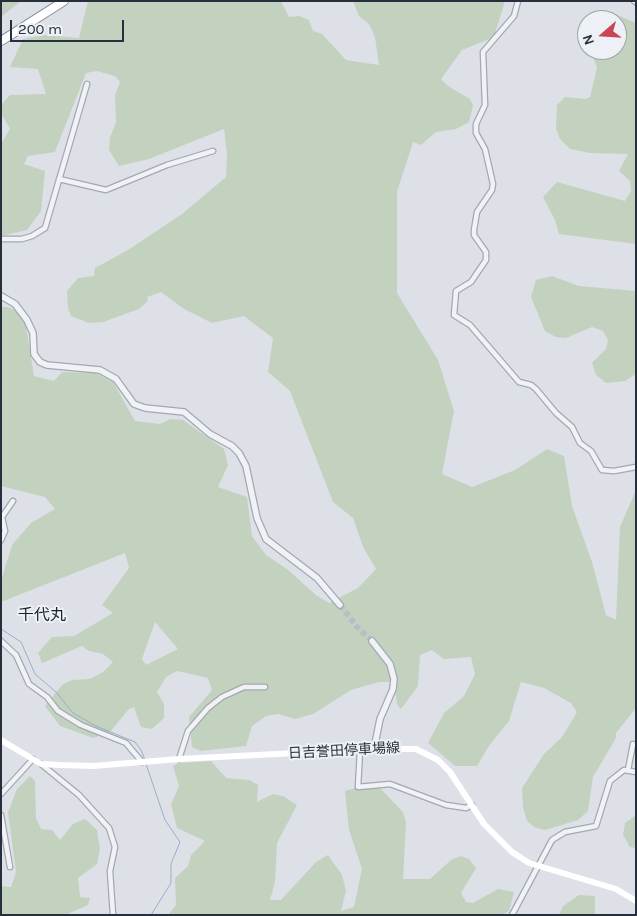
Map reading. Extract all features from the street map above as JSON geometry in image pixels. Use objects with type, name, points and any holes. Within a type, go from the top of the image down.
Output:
[{"type":"highway","points":[[1,41],[64,1]]},
{"type":"main road","name":"日吉誉田停車場線","points":[[1,740],[41,764],[93,766],[180,759],[374,749],[406,748],[428,753],[450,772],[484,824],[512,852],[540,867],[616,889],[636,901]]},
{"type":"street","points":[[518,1],[514,16],[483,52],[485,105],[476,124],[476,133],[484,149],[493,184],[492,190],[477,212],[474,235],[486,252],[486,260],[471,282],[456,291],[454,315],[470,325],[518,382],[531,384],[536,389],[556,414],[572,427],[580,443],[591,451],[602,470],[614,471],[636,467]]},
{"type":"street","points":[[1,239],[22,239],[32,236],[45,228],[69,138],[87,84]]},
{"type":"street","points":[[59,179],[106,190],[174,162],[213,151]]},
{"type":"street","points":[[1,296],[15,304],[27,320],[33,333],[34,354],[40,362],[47,365],[100,370],[116,379],[134,404],[145,408],[184,412],[210,434],[232,446],[239,453],[246,466],[257,518],[266,539],[317,578],[340,605]]},
{"type":"street","points":[[1,540],[5,531],[2,517],[13,501]]},
{"type":"street","points":[[1,641],[16,655],[29,684],[47,697],[58,711],[81,725],[126,743],[142,762]]},
{"type":"street","points":[[372,641],[390,664],[394,679],[393,688],[380,719],[374,749]]},
{"type":"street","points":[[180,759],[188,731],[208,708],[222,698],[244,687],[265,687]]},
{"type":"street","points":[[628,770],[633,744]]},
{"type":"street","points":[[360,751],[358,787],[390,784],[446,805],[466,808],[472,805]]},
{"type":"street","points":[[1,794],[33,760]]},
{"type":"street","points":[[41,764],[79,795],[109,828],[115,847],[110,870],[112,915]]},
{"type":"street","points":[[512,915],[540,867],[548,848],[559,835],[596,826],[610,782],[618,773],[628,770],[636,772]]},
{"type":"street","points":[[1,815],[10,867]]},
{"type":"green space","points":[[1,1],[21,1],[1,17]]},
{"type":"green space","points":[[88,1],[281,1],[289,17],[299,16],[309,20],[313,31],[322,34],[346,60],[379,65],[375,37],[369,24],[359,16],[353,1],[505,1],[494,37],[462,50],[441,79],[448,86],[470,99],[473,105],[469,122],[456,129],[436,132],[421,145],[413,142],[397,192],[397,293],[438,360],[454,411],[442,474],[472,487],[515,470],[547,449],[564,456],[572,506],[592,562],[606,615],[616,620],[620,527],[636,490],[636,708],[616,733],[616,738],[593,777],[588,811],[578,820],[545,830],[534,827],[527,821],[523,807],[522,788],[544,754],[562,737],[577,712],[571,703],[544,688],[521,682],[509,721],[489,746],[477,766],[455,766],[428,743],[444,713],[464,696],[475,674],[471,657],[444,659],[432,650],[420,655],[418,686],[401,709],[397,704],[394,682],[379,682],[351,690],[313,714],[295,719],[279,714],[266,716],[252,726],[246,746],[201,751],[192,747],[189,717],[212,690],[208,678],[177,671],[166,677],[157,692],[164,704],[164,718],[152,729],[141,727],[134,707],[128,710],[110,732],[93,738],[60,726],[45,706],[62,685],[72,680],[90,679],[103,672],[113,662],[103,654],[89,651],[82,646],[42,663],[38,653],[52,637],[74,636],[113,613],[102,605],[129,568],[125,553],[1,602],[1,581],[12,545],[31,523],[55,509],[45,497],[1,486],[1,307],[8,307],[24,314],[34,376],[54,381],[62,372],[96,373],[113,382],[135,421],[160,424],[170,419],[183,420],[224,449],[228,465],[218,487],[247,497],[252,536],[266,555],[287,569],[317,596],[329,603],[358,588],[376,569],[363,547],[353,518],[333,502],[290,391],[268,372],[273,338],[244,316],[212,323],[184,309],[161,292],[147,297],[148,301],[139,309],[103,322],[89,323],[71,316],[68,308],[67,291],[78,278],[94,276],[95,268],[128,250],[182,214],[226,177],[227,154],[224,129],[149,159],[119,166],[109,150],[110,137],[116,123],[115,95],[120,82],[115,76],[97,71],[86,73],[55,152],[28,156],[24,164],[45,171],[41,211],[27,230],[1,236],[1,144],[10,129],[1,113],[1,105],[10,95],[46,94],[38,69],[10,67],[23,39],[46,35],[79,38]],"holes":[[[155,622],[178,649],[146,665],[142,659]]]},
{"type":"green space","points":[[627,19],[636,23],[636,244],[559,234],[555,220],[543,197],[557,182],[625,201],[631,191],[630,181],[619,171],[628,154],[590,153],[570,149],[560,139],[556,129],[557,105],[565,97],[586,99],[590,97],[597,68],[594,60],[627,60]]},
{"type":"green space","points":[[552,276],[579,286],[636,291],[636,374],[625,381],[606,383],[596,375],[592,363],[606,349],[608,340],[603,331],[592,327],[566,338],[556,337],[545,331],[531,297],[536,280]]},
{"type":"green space","points":[[211,761],[226,778],[249,780],[258,785],[257,802],[273,794],[283,796],[297,805],[277,843],[275,882],[270,900],[281,900],[316,862],[328,855],[342,875],[346,891],[341,911],[354,907],[362,869],[349,830],[345,791],[356,788],[380,788],[403,812],[406,822],[403,879],[430,879],[451,860],[461,856],[469,859],[476,868],[461,893],[466,902],[473,903],[498,889],[514,892],[509,911],[502,915],[168,915],[176,905],[175,878],[188,866],[191,855],[205,841],[177,828],[171,804],[179,786],[173,766],[178,763]]},
{"type":"green space","points":[[30,776],[35,781],[36,818],[41,829],[52,830],[60,840],[73,824],[85,819],[97,830],[100,849],[97,864],[78,878],[80,897],[90,898],[88,905],[65,915],[1,915],[1,886],[11,887],[16,872],[8,812],[17,789]]},
{"type":"green space","points":[[636,815],[636,848],[630,847],[623,835],[625,823]]},
{"type":"green space","points":[[579,895],[595,896],[595,915],[559,915],[563,906]]},
{"type":"waterway","points":[[1,629],[21,642],[35,674],[56,692],[73,713],[96,726],[135,742],[145,760]]},
{"type":"waterway","points":[[146,764],[165,820],[180,842],[171,864],[171,883],[151,915]]},
{"type":"tunnel","points":[[340,605],[357,627],[372,641]]},
{"type":"district","name":"千代丸","points":[[42,615]]}]
